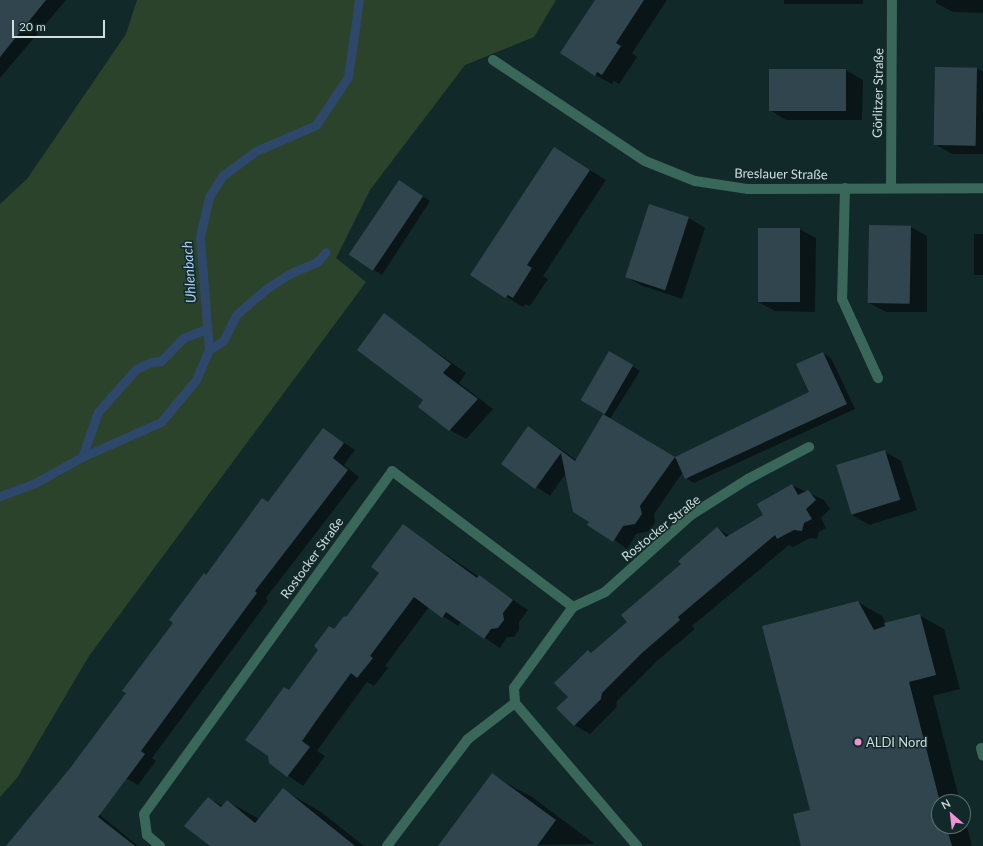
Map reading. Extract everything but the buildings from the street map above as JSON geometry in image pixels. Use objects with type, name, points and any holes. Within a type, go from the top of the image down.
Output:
[{"type":"street","name":"Görlitzer Straße","points":[[891,186],[892,0]]},
{"type":"street","name":"Breslauer Straße","points":[[493,60],[645,161],[695,181],[748,189],[891,186],[983,188]]},
{"type":"street","points":[[845,188],[842,299],[878,378]]},
{"type":"street","name":"Rostocker Straße","points":[[514,703],[514,688],[573,607],[604,592],[691,515],[748,479],[809,447]]},
{"type":"street","name":"Rostocker Straße","points":[[160,846],[147,835],[144,814],[392,471],[573,607]]},
{"type":"street","points":[[387,846],[468,739],[514,703],[637,846]]},
{"type":"green space","points":[[137,0],[556,0],[534,37],[465,65],[370,190],[336,258],[366,282],[89,656],[17,778],[0,797],[0,204],[27,179],[126,34]]},
{"type":"waterway","name":"Uhlenbach","points":[[0,496],[35,483],[82,457],[161,422],[196,380],[209,350],[200,237],[209,197],[222,176],[256,151],[316,125],[348,77],[359,0]]},
{"type":"waterway","points":[[209,350],[223,341],[236,315],[266,289],[291,273],[317,262],[326,252]]},
{"type":"waterway","points":[[82,457],[98,412],[136,369],[151,362],[161,361],[183,338],[206,329]]},
{"type":"place","name":"ALDI Nord","points":[[858,742]]}]
